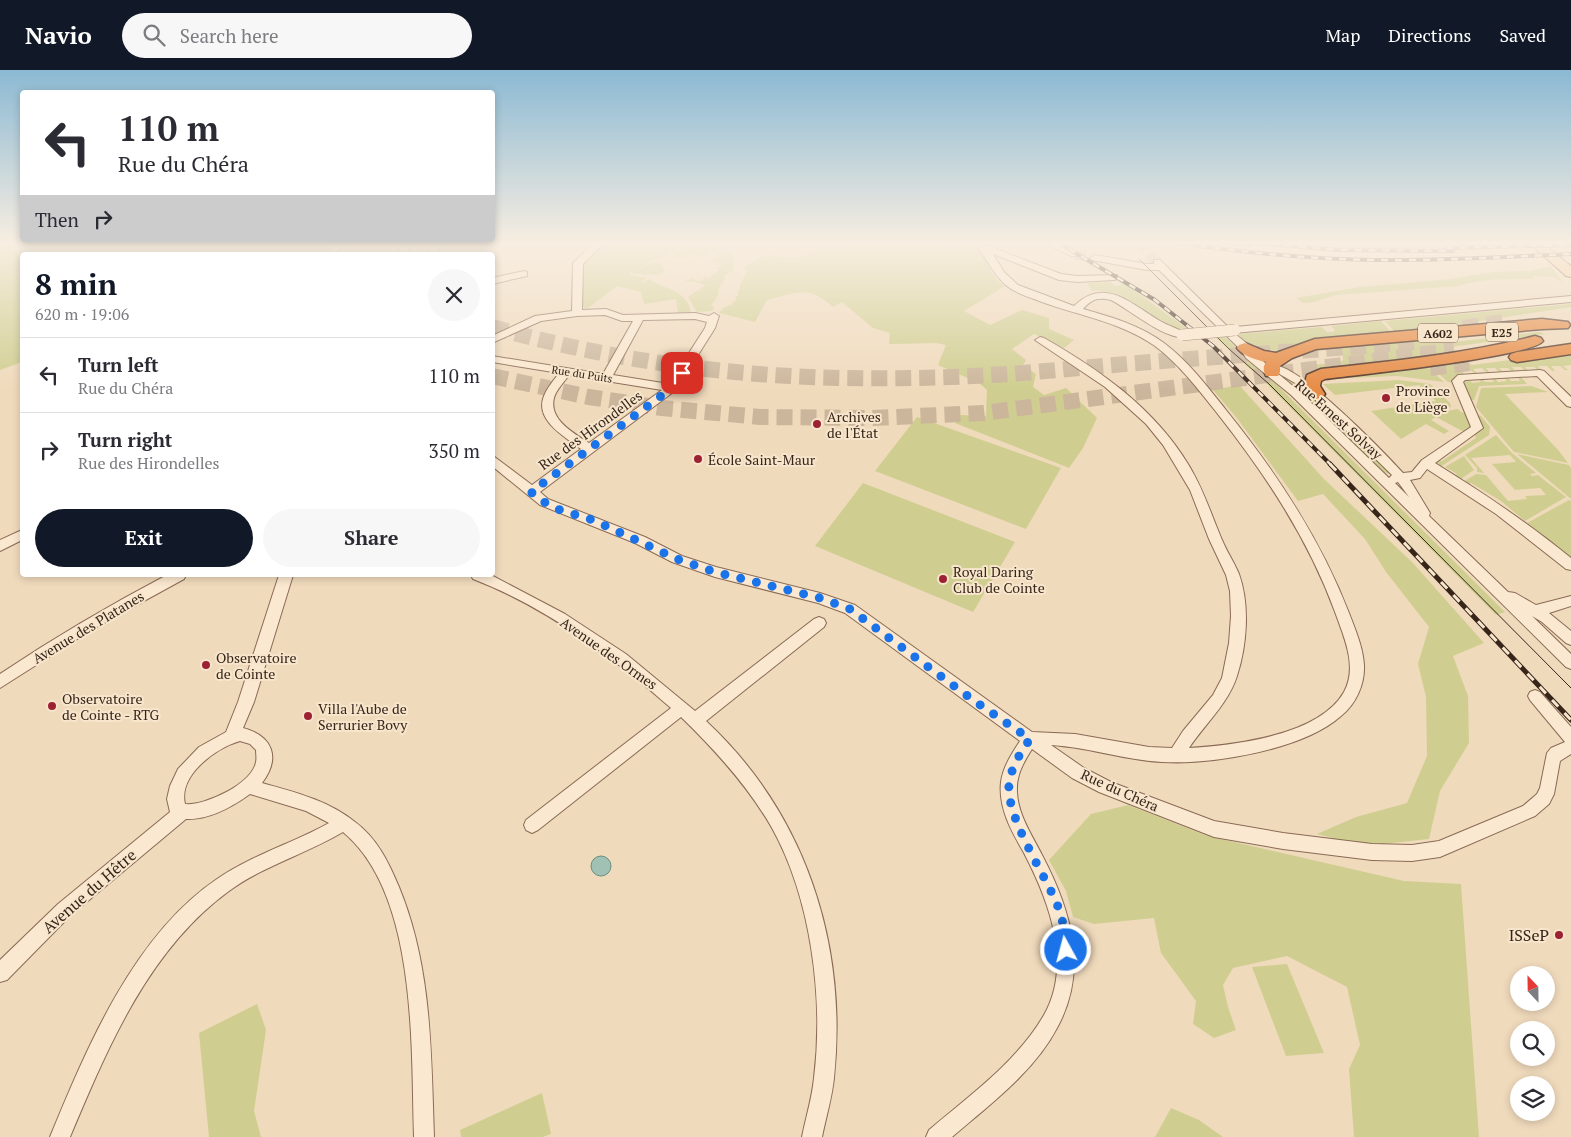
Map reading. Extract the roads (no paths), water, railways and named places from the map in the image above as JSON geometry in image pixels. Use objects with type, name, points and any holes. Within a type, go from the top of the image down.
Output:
[{"type":"highway","points":[[1503,322],[1571,302]]},
{"type":"highway","name":"A602","points":[[1274,365],[1303,347],[1332,342],[1542,324],[1568,328]]},
{"type":"highway","name":"E25","points":[[1568,328],[1535,341],[1448,345],[1568,328]]},
{"type":"highway","name":"A602","points":[[1316,394],[1312,386],[1314,378],[1322,374],[1449,359],[1525,346],[1535,341]]},
{"type":"highway","points":[[1245,348],[1274,365]]},
{"type":"highway","points":[[1468,370],[1571,349]]},
{"type":"street","points":[[577,292],[577,312]]},
{"type":"street","points":[[936,1137],[1009,1071],[1041,1037],[1057,1007],[1063,983],[1066,950],[1062,918],[1051,889],[1016,820],[1010,802],[1009,784],[1013,769],[1030,739],[1053,738],[1085,741],[1150,754],[1176,756],[1259,744],[1282,739],[1316,726],[1339,708],[1351,695],[1357,671],[1356,652],[1332,582],[1310,539],[1267,471],[1214,401],[1180,363],[1154,341],[1117,322],[1048,301],[1027,292]]},
{"type":"street","points":[[1187,292],[1245,348]]},
{"type":"street","points":[[1076,310],[1091,296],[1112,295],[1162,328],[1182,335],[1571,302]]},
{"type":"street","points":[[495,339],[539,318],[577,312],[606,312],[622,318],[639,319],[607,378]]},
{"type":"street","name":"Rue des Hirondelles","points":[[531,492],[672,388],[710,328],[713,318],[695,316],[639,319]]},
{"type":"street","points":[[1040,340],[1070,356],[1114,388],[1138,408],[1157,430],[1196,490],[1217,544],[1234,580],[1237,594],[1236,642],[1229,677],[1224,690],[1207,714],[1182,741],[1176,756]]},
{"type":"street","name":"Rue du Puits","points":[[495,359],[672,388]]},
{"type":"street","name":"Rue Ernest Solvay","points":[[1274,365],[1297,379],[1316,394],[1403,479],[1422,511],[1439,532]]},
{"type":"street","name":"Rue Ernest Solvay","points":[[1274,365],[1289,387],[1571,663]]},
{"type":"street","points":[[1389,465],[1409,468],[1424,464],[1477,428],[1457,382],[1468,370],[1540,373],[1571,403]]},
{"type":"street","points":[[566,371],[549,395],[547,407],[550,417],[560,427],[589,449]]},
{"type":"street","name":"Rue du Chéra","points":[[495,462],[544,502],[560,510],[619,531],[677,559],[715,572],[820,598],[850,609],[973,700],[1078,772],[1105,787],[1214,829],[1282,841],[1394,853],[1418,853],[1440,849],[1529,811],[1543,798],[1548,789],[1553,758],[1557,753],[1571,748]]},
{"type":"street","points":[[1403,479],[1416,475],[1424,464]]},
{"type":"street","points":[[1424,464],[1510,516],[1571,566]]},
{"type":"street","name":"Rue Ernest Solvay","points":[[1372,468],[1388,478],[1403,479]]},
{"type":"street","points":[[0,546],[20,536]]},
{"type":"street","name":"Avenue des Platanes","points":[[0,682],[32,660],[119,607],[175,577]]},
{"type":"street","points":[[232,736],[246,702],[285,577]]},
{"type":"street","name":"Avenue des Ormes","points":[[482,577],[580,628],[656,685],[689,715],[729,756],[747,778],[782,830],[799,866],[811,905],[822,960],[824,1077],[812,1137]]},
{"type":"street","points":[[1497,590],[1536,611],[1571,639]]},
{"type":"street","points":[[1536,611],[1571,601]]},
{"type":"street","points":[[532,825],[674,713],[689,715],[819,624]]},
{"type":"street","points":[[1535,696],[1571,738]]},
{"type":"street","points":[[232,736],[249,736],[256,739],[263,748],[264,767],[260,775],[249,786],[220,802],[201,809],[183,812],[178,811],[176,806],[176,797],[182,775],[200,756],[232,736]]},
{"type":"street","points":[[249,786],[315,806],[344,823],[364,840],[377,858],[394,892],[406,927],[419,1004],[424,1137]]},
{"type":"street","name":"Avenue du Hêtre","points":[[0,973],[64,910],[183,812]]},
{"type":"street","points":[[60,1137],[102,1044],[135,985],[161,947],[188,914],[206,897],[239,875],[318,839],[344,823]]},
{"type":"tunnel","points":[[1463,328],[1503,322]]},
{"type":"tunnel","points":[[495,328],[549,342],[662,363],[775,375],[833,378],[1000,375],[1416,342]]},
{"type":"tunnel","points":[[495,377],[589,397],[662,408],[760,417],[872,418],[984,413],[1454,350]]},
{"type":"tunnel","points":[[1430,368],[1469,363]]},
{"type":"tram line","points":[[1172,292],[1229,349],[1269,384],[1571,688]]},
{"type":"railway","points":[[1141,292],[1155,300],[1213,346],[1331,465]]},
{"type":"railway","points":[[1330,464],[1571,720]]},
{"type":"place","name":"Province de Liège","points":[[1386,398]]},
{"type":"place","name":"Archives de l'État","points":[[817,424]]},
{"type":"place","name":"École Saint-Maur","points":[[698,459]]},
{"type":"place","name":"Royal Daring Club de Cointe","points":[[943,579]]},
{"type":"place","name":"Observatoire de Cointe","points":[[206,665]]},
{"type":"place","name":"Observatoire de Cointe - RTG","points":[[52,706]]},
{"type":"place","name":"Villa l'Aube de Serrurier Bovy","points":[[308,716]]},
{"type":"place","name":"ISSeP","points":[[1559,935]]}]
